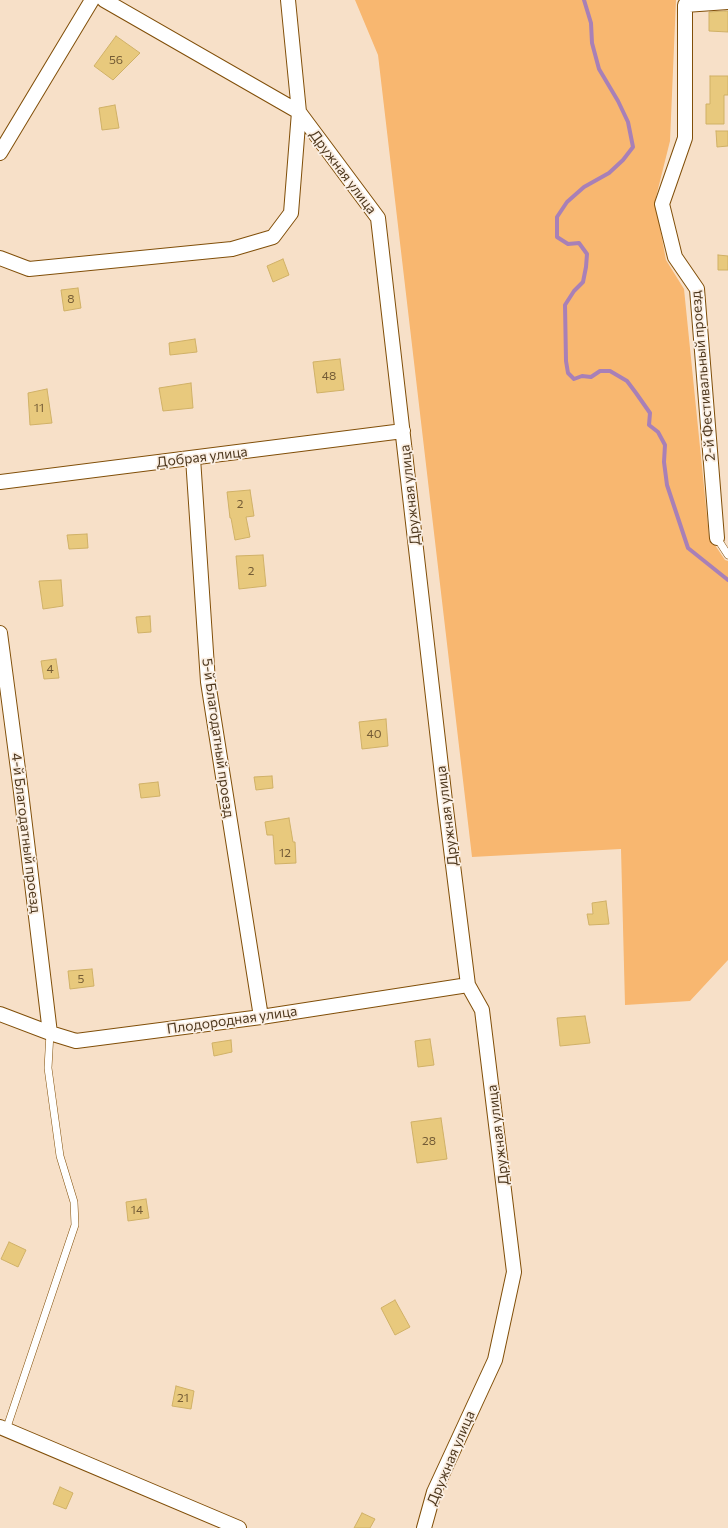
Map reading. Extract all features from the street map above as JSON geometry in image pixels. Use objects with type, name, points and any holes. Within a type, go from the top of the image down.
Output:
[{"type":"street","points":[[0,153],[92,0]]},
{"type":"street","points":[[104,0],[299,112]]},
{"type":"street","points":[[0,258],[29,269],[232,249],[273,237],[291,213],[299,112],[288,0]]},
{"type":"street","name":"2-й Фестивальный проезд","points":[[717,538],[697,288],[675,258],[662,204],[685,138],[685,5],[728,2]]},
{"type":"street","name":"Дружная улица","points":[[299,112],[378,218],[445,801],[468,985],[482,1010],[514,1272],[495,1360],[434,1492],[424,1528]]},
{"type":"street","name":"Добрая улица","points":[[0,482],[403,431]]},
{"type":"street","name":"5-й Благодатный проезд","points":[[193,458],[208,682],[261,1017]]},
{"type":"street","name":"4-й Благодатный проезд","points":[[0,633],[50,1033]]},
{"type":"street","name":"Плодородная улица","points":[[0,1014],[76,1041],[261,1017],[468,985]]},
{"type":"street","points":[[3,1429],[239,1528]]},
{"type":"lane","points":[[717,538],[728,555]]},
{"type":"lane","points":[[3,1429],[75,1225],[74,1202],[60,1156],[48,1068],[50,1033]]},
{"type":"shaded area","points":[[355,0],[676,0],[670,141],[655,201],[666,260],[684,289],[709,536],[725,560],[728,561],[728,960],[690,1001],[625,1005],[621,849],[472,857],[378,55]]},
{"type":"building","points":[[728,11],[728,32],[709,31],[709,12]]},
{"type":"building","points":[[116,36],[140,53],[113,80],[94,66]]},
{"type":"building","points":[[710,76],[728,76],[728,95],[724,95],[724,124],[706,124],[706,104],[710,104]]},
{"type":"building","points":[[115,105],[119,128],[102,130],[99,108]]},
{"type":"building","points":[[716,131],[728,131],[728,146],[717,147]]},
{"type":"building","points":[[718,255],[728,256],[728,270],[718,270]]},
{"type":"building","points":[[283,259],[289,275],[273,282],[267,266]]},
{"type":"building","points":[[78,288],[81,308],[64,311],[61,290]]},
{"type":"building","points":[[195,339],[197,352],[170,355],[169,343]]},
{"type":"building","points":[[340,359],[344,390],[317,393],[313,362]]},
{"type":"building","points":[[191,383],[193,408],[163,411],[159,388]]},
{"type":"building","points":[[47,389],[52,423],[30,425],[28,393]]},
{"type":"building","points":[[250,490],[254,516],[246,517],[250,537],[235,540],[230,518],[227,492]]},
{"type":"building","points":[[87,534],[88,548],[69,549],[67,535]]},
{"type":"building","points":[[263,555],[266,586],[239,589],[236,556]]},
{"type":"building","points":[[61,580],[63,606],[43,609],[39,581]]},
{"type":"building","points":[[150,616],[151,632],[138,633],[136,617]]},
{"type":"building","points":[[56,659],[59,678],[44,679],[41,661]]},
{"type":"building","points":[[386,719],[388,746],[362,749],[359,722]]},
{"type":"building","points":[[272,776],[273,788],[256,790],[254,777]]},
{"type":"building","points":[[158,782],[160,796],[141,798],[139,784]]},
{"type":"building","points":[[289,818],[293,842],[295,842],[296,863],[275,864],[273,835],[267,835],[265,822]]},
{"type":"building","points":[[606,901],[609,924],[589,925],[587,914],[593,914],[592,903]]},
{"type":"building","points":[[92,969],[94,986],[70,989],[68,971]]},
{"type":"building","points":[[585,1016],[590,1043],[560,1046],[557,1018]]},
{"type":"building","points":[[430,1039],[434,1065],[418,1067],[415,1041]]},
{"type":"building","points":[[231,1040],[232,1052],[214,1056],[212,1043]]},
{"type":"building","points":[[441,1118],[447,1159],[417,1163],[411,1122]]},
{"type":"building","points":[[146,1199],[149,1218],[128,1221],[126,1202]]},
{"type":"building","points":[[9,1242],[26,1250],[18,1267],[1,1259]]},
{"type":"building","points":[[395,1300],[410,1327],[395,1335],[381,1308]]},
{"type":"building","points":[[176,1386],[194,1391],[191,1409],[172,1406]]},
{"type":"building","points":[[60,1487],[73,1493],[66,1509],[53,1504]]},
{"type":"building","points":[[362,1513],[375,1519],[370,1528],[354,1528]]},
{"type":"waterway","points":[[584,0],[591,23],[592,43],[599,69],[618,101],[628,122],[633,147],[623,160],[609,173],[584,187],[567,202],[557,217],[557,237],[568,244],[579,243],[587,254],[583,282],[574,291],[565,305],[566,361],[568,373],[574,379],[582,376],[591,377],[600,371],[610,371],[627,381],[650,413],[649,425],[658,432],[665,445],[664,462],[667,485],[688,548],[728,580]]}]
